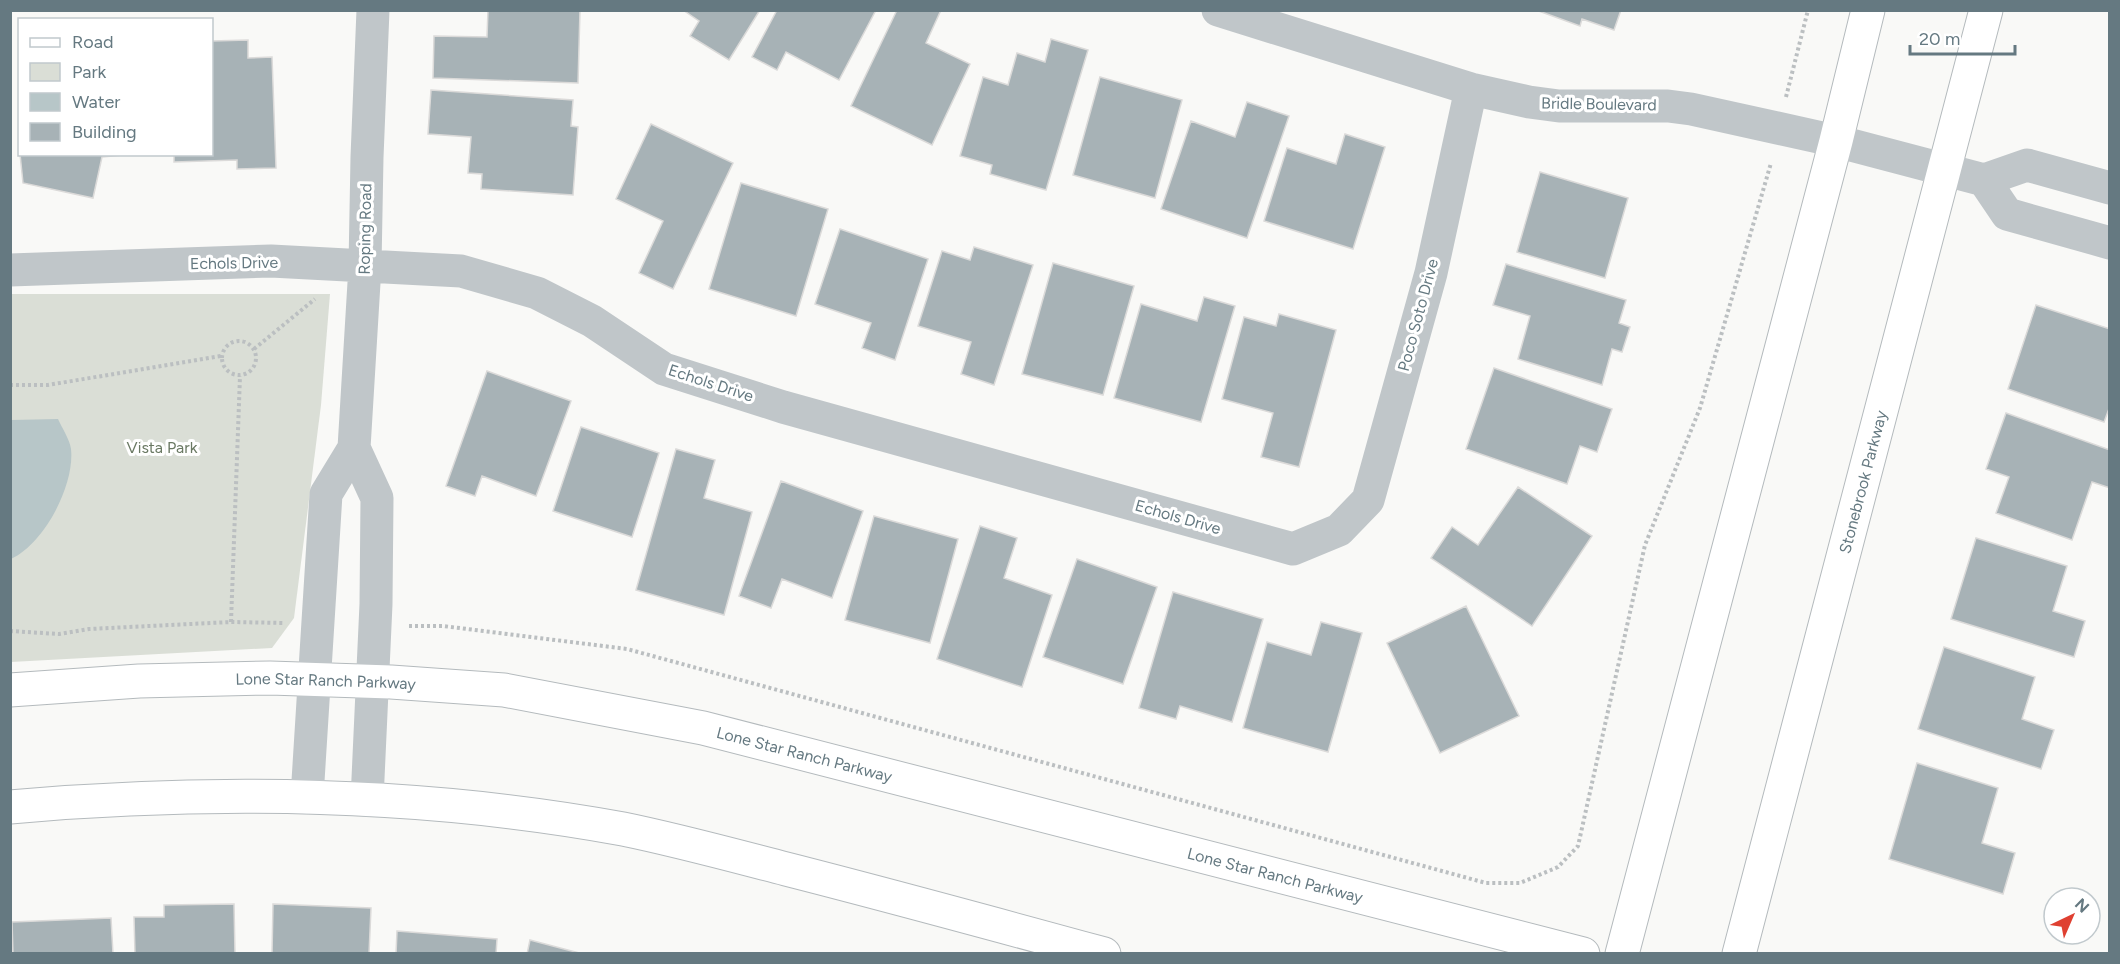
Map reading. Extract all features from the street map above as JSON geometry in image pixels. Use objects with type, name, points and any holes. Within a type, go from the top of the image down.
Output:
[{"type":"main road","points":[[1622,954],[1836,141],[1868,10]]},
{"type":"main road","name":"Stonebrook Parkway","points":[[1739,954],[1986,10]]},
{"type":"main road","name":"Lone Star Ranch Parkway","points":[[10,690],[209,678],[373,681],[504,690],[703,728],[1583,954]]},
{"type":"main road","points":[[10,807],[80,800],[247,795],[367,800],[478,809],[557,819],[625,830],[807,874],[1104,954]]},
{"type":"street","name":"Roping Road","points":[[307,797],[326,494],[354,448],[365,266],[367,157],[374,10]]},
{"type":"street","name":"Bridle Boulevard","points":[[1218,10],[1471,89],[1529,102],[1559,106],[1668,106],[1691,109],[1836,141],[1984,180]]},
{"type":"street","name":"Poco Soto Drive","points":[[1339,530],[1368,500],[1431,273],[1471,89]]},
{"type":"street","points":[[2109,188],[2027,165],[1984,180],[2007,214],[2109,243]]},
{"type":"street","name":"Echols Drive","points":[[10,270],[272,261],[460,271],[537,293],[592,321],[664,369],[783,407],[1293,549],[1339,530]]},
{"type":"street","name":"Roping Road","points":[[354,448],[377,498],[375,625],[367,800]]},
{"type":"path","points":[[375,625],[443,626],[627,649],[1486,882],[1520,883],[1558,867],[1578,846],[1645,545],[1700,408],[1777,142],[1778,129],[1808,10]]},
{"type":"path","points":[[254,350],[315,299]]},
{"type":"path","points":[[242,341],[254,350],[255,366],[249,373],[240,376],[231,374],[223,368],[224,348],[232,342],[242,341]]},
{"type":"path","points":[[10,385],[48,385],[222,356]]},
{"type":"path","points":[[231,622],[240,376]]},
{"type":"path","points":[[10,631],[59,634],[89,629],[231,622],[319,624]]},
{"type":"green space","name":"Vista Park","points":[[11,294],[330,294],[321,405],[294,618],[272,648],[11,662]]},
{"type":"water","points":[[58,419],[71,449],[68,479],[55,512],[46,527],[35,541],[11,559],[11,420]]},
{"type":"building","points":[[488,10],[580,10],[578,83],[433,78],[434,36],[487,37]]},
{"type":"building","points":[[683,10],[760,10],[729,60],[690,36],[699,21]]},
{"type":"building","points":[[777,10],[876,10],[839,80],[786,52],[777,70],[752,57]]},
{"type":"building","points":[[897,10],[941,10],[926,43],[970,64],[932,145],[851,106]]},
{"type":"building","points":[[1536,10],[1621,10],[1614,30],[1582,19],[1580,26]]},
{"type":"building","points":[[1051,39],[1088,50],[1046,190],[990,174],[992,165],[960,156],[983,77],[1008,85],[1017,53],[1045,62]]},
{"type":"building","points":[[248,40],[248,58],[272,57],[276,168],[237,169],[237,160],[174,162],[174,156],[213,156],[213,41]]},
{"type":"building","points":[[1100,77],[1182,100],[1155,198],[1073,175]]},
{"type":"building","points":[[431,90],[573,100],[571,126],[578,127],[573,195],[481,189],[482,174],[468,173],[471,137],[428,134]]},
{"type":"building","points":[[1247,102],[1289,116],[1247,238],[1161,209],[1191,121],[1235,137]]},
{"type":"building","points":[[651,124],[733,163],[673,289],[639,273],[663,221],[616,199]]},
{"type":"building","points":[[1345,134],[1385,147],[1353,249],[1264,221],[1287,148],[1336,164]]},
{"type":"building","points":[[20,156],[113,156],[102,157],[93,198],[23,183]]},
{"type":"building","points":[[1540,172],[1628,198],[1605,278],[1517,252]]},
{"type":"building","points":[[741,183],[828,209],[796,316],[709,289]]},
{"type":"building","points":[[840,229],[928,259],[895,360],[862,348],[871,323],[815,304]]},
{"type":"building","points":[[974,247],[1033,265],[994,385],[961,374],[971,342],[918,326],[942,251],[970,260]]},
{"type":"building","points":[[1053,263],[1134,286],[1103,395],[1022,374]]},
{"type":"building","points":[[1506,264],[1626,300],[1619,323],[1630,327],[1622,352],[1612,349],[1602,385],[1518,359],[1530,316],[1493,305]]},
{"type":"building","points":[[1204,297],[1235,306],[1201,422],[1114,398],[1141,304],[1197,321]]},
{"type":"building","points":[[2036,305],[2110,329],[2110,406],[2104,422],[2008,389]]},
{"type":"building","points":[[1279,314],[1336,330],[1299,467],[1261,457],[1273,413],[1222,399],[1244,317],[1276,326]]},
{"type":"building","points":[[1494,368],[1612,409],[1597,452],[1580,446],[1567,484],[1466,449]]},
{"type":"building","points":[[487,371],[571,401],[536,496],[482,476],[475,496],[446,486]]},
{"type":"building","points":[[2006,413],[2110,450],[2110,488],[2092,482],[2072,540],[1996,513],[2009,477],[1986,469]]},
{"type":"building","points":[[581,427],[659,453],[632,537],[553,511]]},
{"type":"building","points":[[676,449],[715,460],[704,498],[752,512],[724,615],[636,590]]},
{"type":"building","points":[[781,481],[863,511],[832,598],[782,579],[771,608],[739,596]]},
{"type":"building","points":[[1518,487],[1592,536],[1532,626],[1431,558],[1452,527],[1478,545]]},
{"type":"building","points":[[874,516],[958,539],[930,643],[845,620]]},
{"type":"building","points":[[980,526],[1017,538],[1004,578],[1052,595],[1022,687],[937,659]]},
{"type":"building","points":[[1976,538],[2067,566],[2053,611],[2085,621],[2074,657],[1951,619]]},
{"type":"building","points":[[1077,559],[1157,587],[1123,684],[1043,657]]},
{"type":"building","points":[[1173,592],[1263,619],[1232,722],[1180,706],[1176,719],[1139,708]]},
{"type":"building","points":[[1466,606],[1519,716],[1440,753],[1387,643]]},
{"type":"building","points":[[1321,622],[1362,633],[1328,752],[1243,728],[1267,642],[1311,655]]},
{"type":"building","points":[[1944,647],[2035,677],[2022,719],[2054,730],[2041,769],[1918,729]]},
{"type":"building","points":[[1917,763],[1998,788],[1982,843],[2015,853],[2003,894],[1889,859]]},
{"type":"building","points":[[234,904],[235,954],[135,954],[134,917],[164,917],[164,905]]},
{"type":"building","points":[[273,904],[371,908],[369,954],[272,954]]},
{"type":"building","points":[[111,918],[113,954],[13,954],[12,922]]},
{"type":"building","points":[[397,931],[497,939],[496,954],[396,954]]},
{"type":"building","points":[[530,940],[583,954],[527,954]]}]
